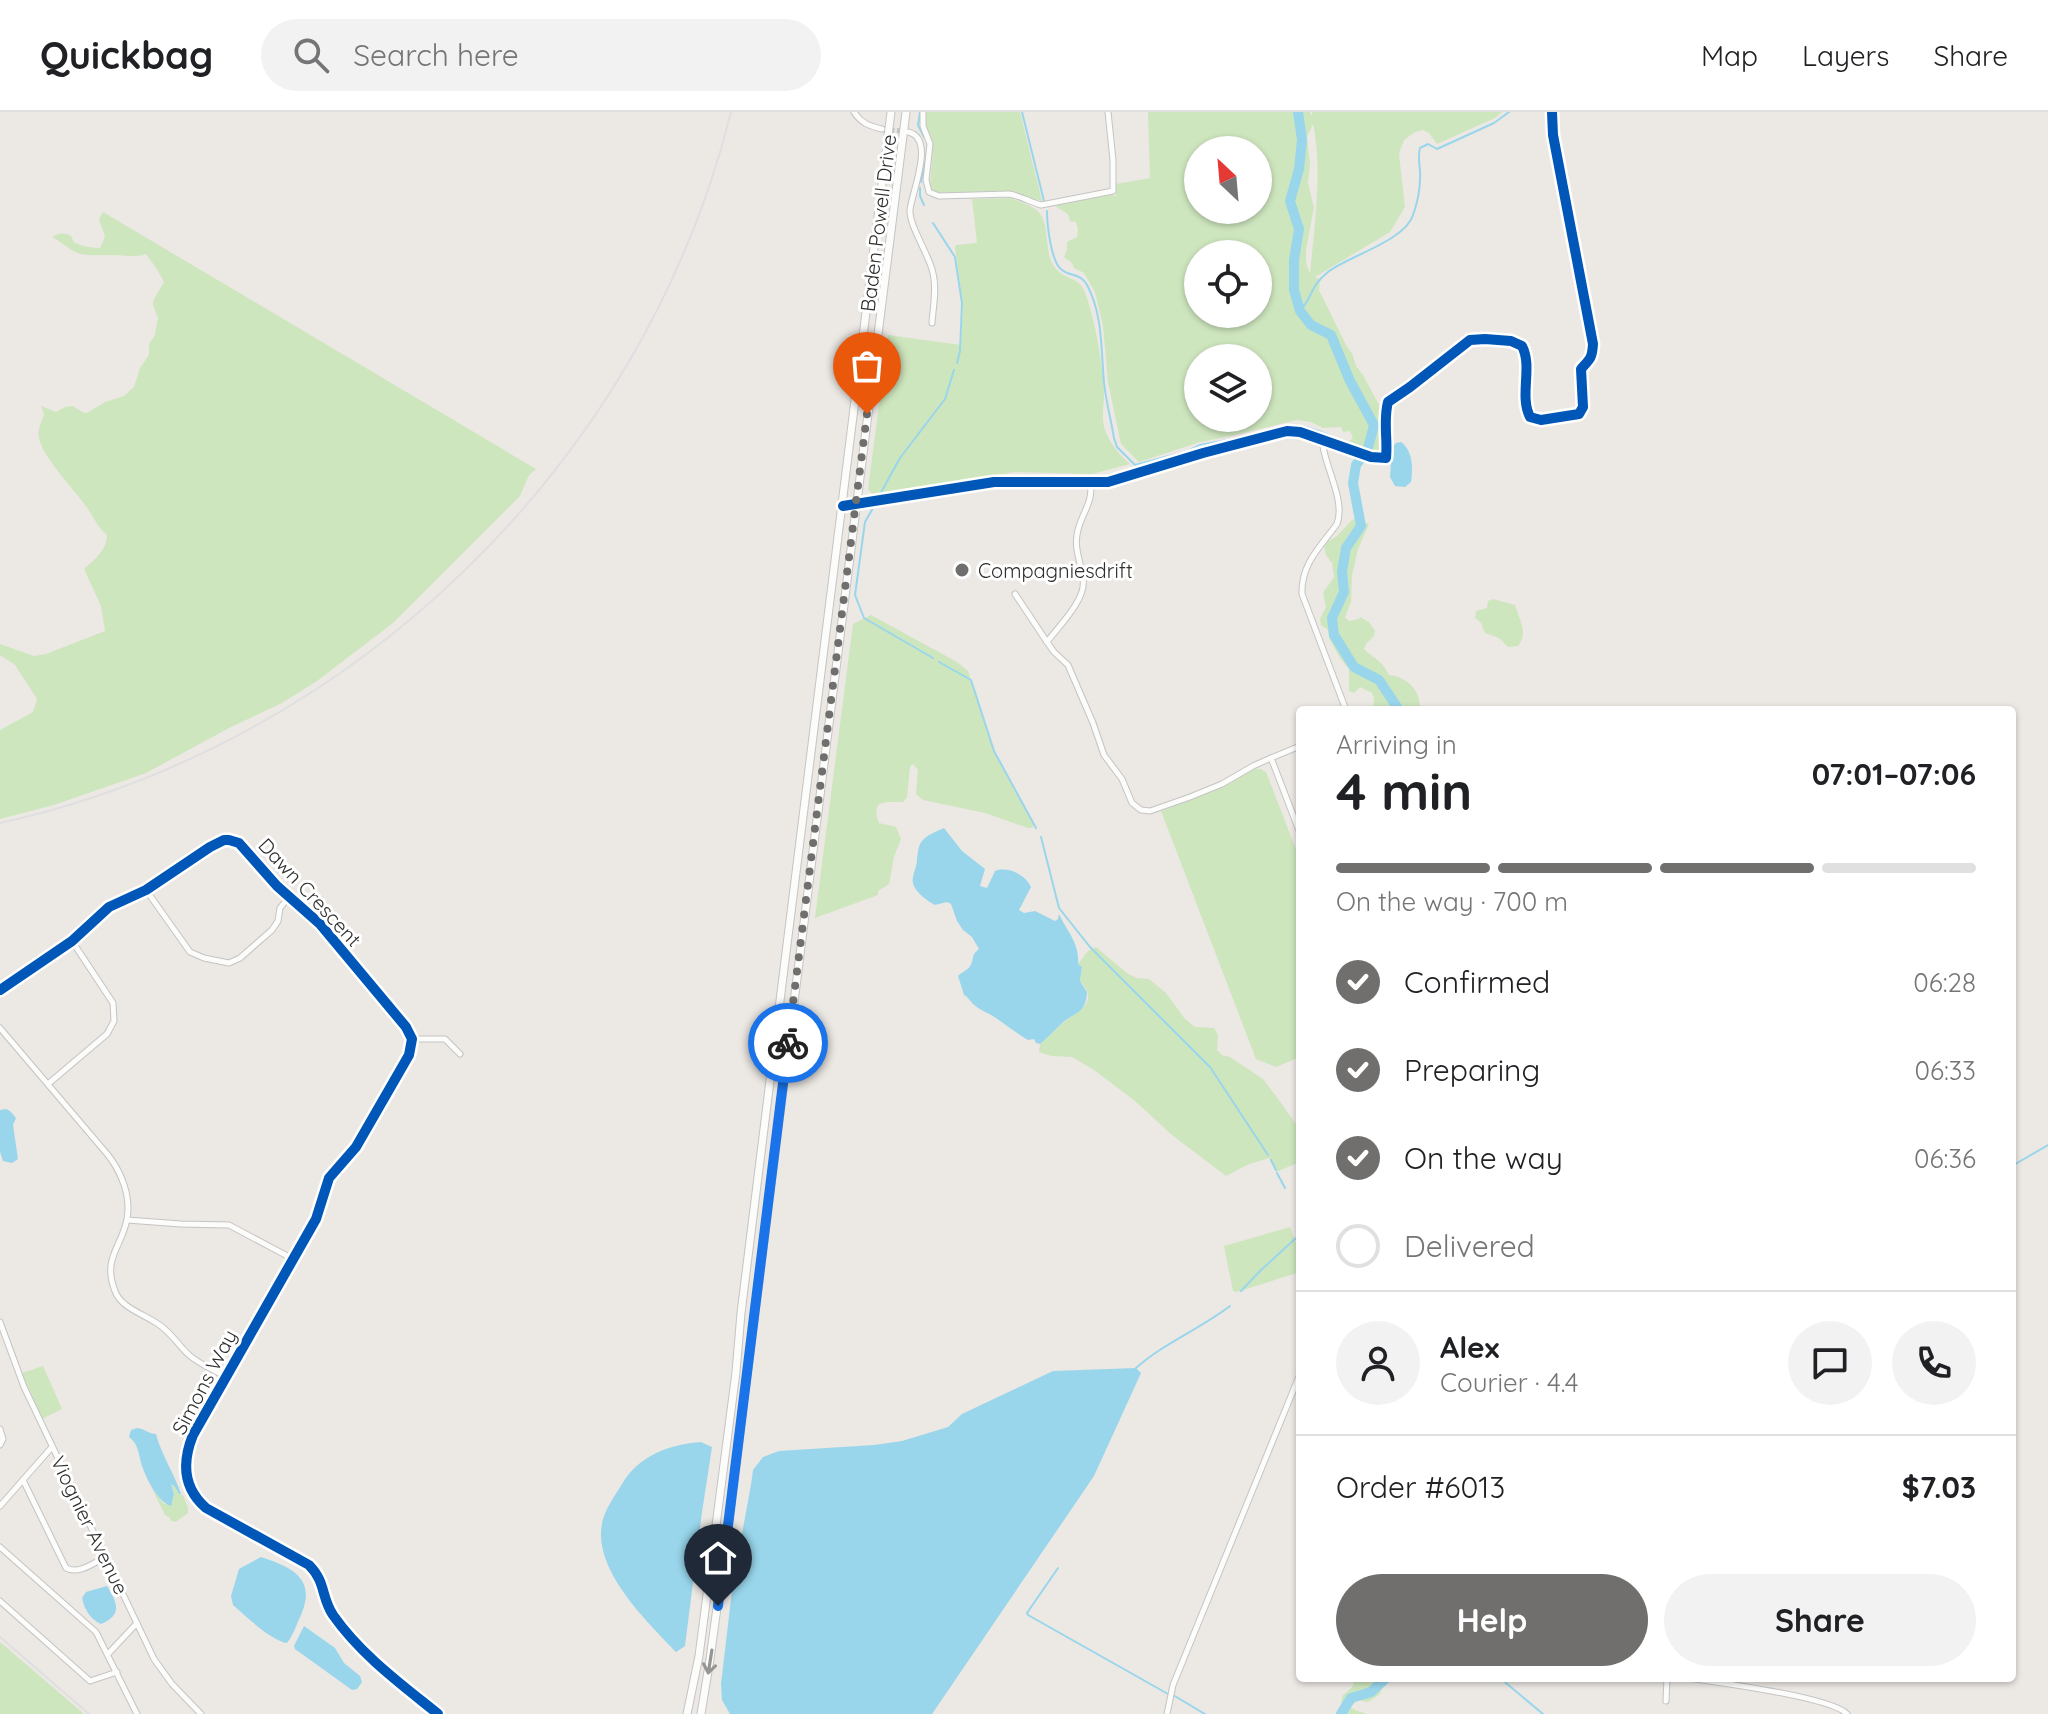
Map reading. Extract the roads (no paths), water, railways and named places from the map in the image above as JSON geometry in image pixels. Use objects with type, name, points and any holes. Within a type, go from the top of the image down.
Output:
[{"type":"main road","name":"Baden Powell Drive","points":[[687,1714],[699,1656],[734,1389],[891,112]]},
{"type":"main road","name":"Baden Powell Drive","points":[[701,1714],[730,1511],[906,112]]},
{"type":"street","points":[[854,112],[867,126],[882,129]]},
{"type":"street","points":[[923,112],[923,126],[930,144],[927,188]]},
{"type":"street","points":[[917,180],[929,192],[939,196],[1009,194],[1041,205],[1111,192],[1114,188],[1108,112]]},
{"type":"street","points":[[843,506],[994,482],[1115,481],[1287,431],[1300,432],[1371,457],[1386,458],[1388,402],[1470,340],[1511,341],[1524,348],[1526,408],[1530,417],[1541,420],[1574,416],[1582,410],[1581,369],[1592,355],[1593,344],[1553,135],[1552,112]]},
{"type":"street","points":[[908,132],[918,137],[922,147],[910,217],[933,273],[932,323]]},
{"type":"street","points":[[1322,440],[1323,455],[1334,483],[1340,516],[1306,565],[1302,594],[1344,706]]},
{"type":"street","points":[[1047,642],[1076,604],[1084,586],[1078,563],[1077,536],[1092,492],[1090,483]]},
{"type":"street","points":[[1015,594],[1054,652],[1068,665],[1104,755],[1122,779],[1132,803],[1141,810],[1162,808],[1201,793],[1296,748]]},
{"type":"street","points":[[1271,758],[1296,823]]},
{"type":"street","name":"Dawn Crescent","points":[[0,990],[72,941],[109,907],[146,890],[224,840],[239,843],[277,886],[320,924],[406,1027],[412,1039]]},
{"type":"street","points":[[146,890],[190,952],[229,963],[240,958],[276,926],[280,908],[289,897]]},
{"type":"street","points":[[48,1084],[107,1034],[114,1021],[113,1003],[72,941]]},
{"type":"street","points":[[0,1028],[117,1167],[125,1189],[127,1220],[112,1258],[115,1293],[120,1300],[160,1325],[190,1356],[226,1377]]},
{"type":"street","points":[[412,1039],[445,1039],[460,1054]]},
{"type":"street","name":"Simons Way","points":[[412,1039],[409,1055],[356,1147],[329,1178],[320,1211],[193,1435],[186,1471],[193,1493],[206,1508],[309,1565],[320,1578],[329,1610],[347,1633],[372,1660],[438,1714]]},
{"type":"street","points":[[127,1220],[229,1225],[293,1259]]},
{"type":"street","name":"Viognier Avenue","points":[[0,1322],[24,1387],[154,1659],[172,1684],[201,1714]]},
{"type":"street","points":[[1167,1714],[1173,1685],[1296,1384]]},
{"type":"street","points":[[0,1429],[3,1436],[0,1445]]},
{"type":"street","points":[[0,1506],[52,1447]]},
{"type":"street","points":[[23,1480],[66,1568],[76,1571],[105,1557]]},
{"type":"street","points":[[0,1492],[7,1498]]},
{"type":"street","points":[[0,1547],[93,1629],[137,1714]]},
{"type":"street","points":[[0,1601],[90,1681],[117,1672]]},
{"type":"street","points":[[108,1654],[137,1623]]},
{"type":"street","points":[[1666,1701],[1667,1682]]},
{"type":"street","points":[[1711,1682],[1807,1698],[1842,1709],[1847,1714]]},
{"type":"water","points":[[1401,442],[1408,450],[1412,466],[1411,482],[1405,487],[1395,486],[1390,477],[1392,447]]},
{"type":"water","points":[[944,828],[962,851],[985,869],[980,886],[987,888],[995,871],[1005,870],[1021,875],[1031,887],[1019,910],[1024,913],[1035,911],[1055,921],[1059,914],[1075,943],[1078,964],[1082,967],[1080,981],[1087,992],[1086,1000],[1081,1010],[1040,1044],[1034,1039],[1028,1040],[978,1008],[964,995],[958,976],[969,967],[979,949],[957,921],[951,904],[935,905],[914,886],[913,877],[921,843]]},
{"type":"water","points":[[6,1109],[16,1118],[13,1125],[18,1159],[12,1163],[3,1161],[0,1152],[0,1110]]},
{"type":"water","points":[[1136,1368],[1141,1373],[1094,1476],[932,1714],[730,1714],[722,1700],[721,1684],[733,1582],[753,1470],[763,1457],[779,1451],[902,1441],[948,1427],[962,1414],[1053,1371]]},
{"type":"water","points":[[137,1428],[156,1434],[181,1494],[171,1484],[174,1494],[171,1506],[152,1487],[137,1447],[129,1437],[131,1430]]},
{"type":"water","points":[[701,1442],[712,1447],[685,1646],[676,1652],[622,1590],[611,1572],[601,1535],[608,1508],[637,1466],[656,1453],[678,1445]]},
{"type":"water","points":[[261,1557],[291,1570],[303,1583],[306,1592],[301,1615],[287,1643],[266,1633],[233,1605],[231,1596],[239,1569]]},
{"type":"water","points":[[107,1586],[116,1608],[113,1617],[101,1624],[88,1614],[82,1598],[86,1592]]},
{"type":"water","points":[[304,1626],[335,1648],[344,1663],[360,1676],[362,1682],[357,1689],[352,1690],[295,1649]]},
{"type":"waterway","points":[[920,112],[918,125],[924,137]]},
{"type":"waterway","points":[[1022,112],[1044,201]]},
{"type":"waterway","points":[[1298,112],[1302,140],[1299,169],[1290,201],[1299,229],[1294,260],[1294,290],[1300,311],[1311,325],[1331,335],[1350,381],[1374,425],[1368,448],[1356,465],[1353,483],[1361,526],[1346,548],[1342,572],[1344,592],[1332,618],[1334,635],[1354,667],[1379,680],[1396,706]]},
{"type":"waterway","points":[[1300,311],[1328,272],[1388,240],[1408,224],[1419,192],[1420,148],[1428,144],[1437,149],[1494,123],[1509,112]]},
{"type":"waterway","points":[[921,182],[926,159]]},
{"type":"waterway","points":[[920,188],[924,205]]},
{"type":"waterway","points":[[1047,211],[1050,243],[1058,266],[1082,279],[1092,296],[1099,320],[1105,390],[1114,438],[1117,447],[1135,465],[1200,445],[1289,425],[1319,431],[1365,452]]},
{"type":"waterway","points":[[933,223],[955,257],[962,303],[957,363]]},
{"type":"waterway","points":[[879,496],[900,458],[945,399],[954,370]]},
{"type":"waterway","points":[[873,508],[865,522],[855,595],[864,618],[933,658]]},
{"type":"waterway","points":[[939,662],[971,680],[994,751],[1036,828]]},
{"type":"waterway","points":[[1041,837],[1059,908],[1090,947],[1210,1067],[1268,1155]]},
{"type":"waterway","points":[[2016,1164],[2048,1145]]},
{"type":"waterway","points":[[1271,1160],[1276,1170]]},
{"type":"waterway","points":[[1277,1173],[1285,1188]]},
{"type":"waterway","points":[[1241,1291],[1296,1238]]},
{"type":"waterway","points":[[1136,1368],[1230,1306]]},
{"type":"waterway","points":[[1058,1568],[1028,1615],[1168,1694]]},
{"type":"waterway","points":[[1341,1714],[1351,1698],[1371,1692],[1382,1682]]},
{"type":"waterway","points":[[1505,1682],[1543,1714]]},
{"type":"waterway","points":[[1173,1695],[1205,1714]]},
{"type":"tunnel","points":[[882,129],[903,131]]},
{"type":"railway","points":[[0,823],[129,784],[251,728],[363,656],[465,570],[555,471],[630,360],[689,240],[731,112]]},
{"type":"railway","points":[[0,1637],[89,1714]]},
{"type":"place","name":"Compagniesdrift","points":[[962,570]]}]
